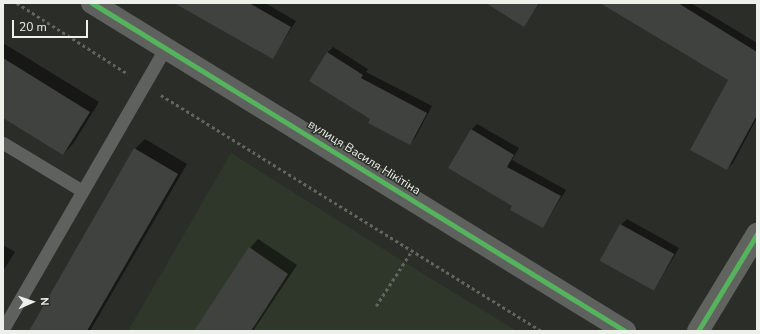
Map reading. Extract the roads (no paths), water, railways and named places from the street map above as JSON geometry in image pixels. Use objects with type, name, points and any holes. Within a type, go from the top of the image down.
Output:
[{"type":"street","name":"вулиця Василя Нікітіна","points":[[92,3],[625,331]]},
{"type":"street","points":[[698,331],[757,234]]},
{"type":"lane","points":[[3,329],[81,190],[165,48]]},
{"type":"lane","points":[[3,143],[81,190]]}]
